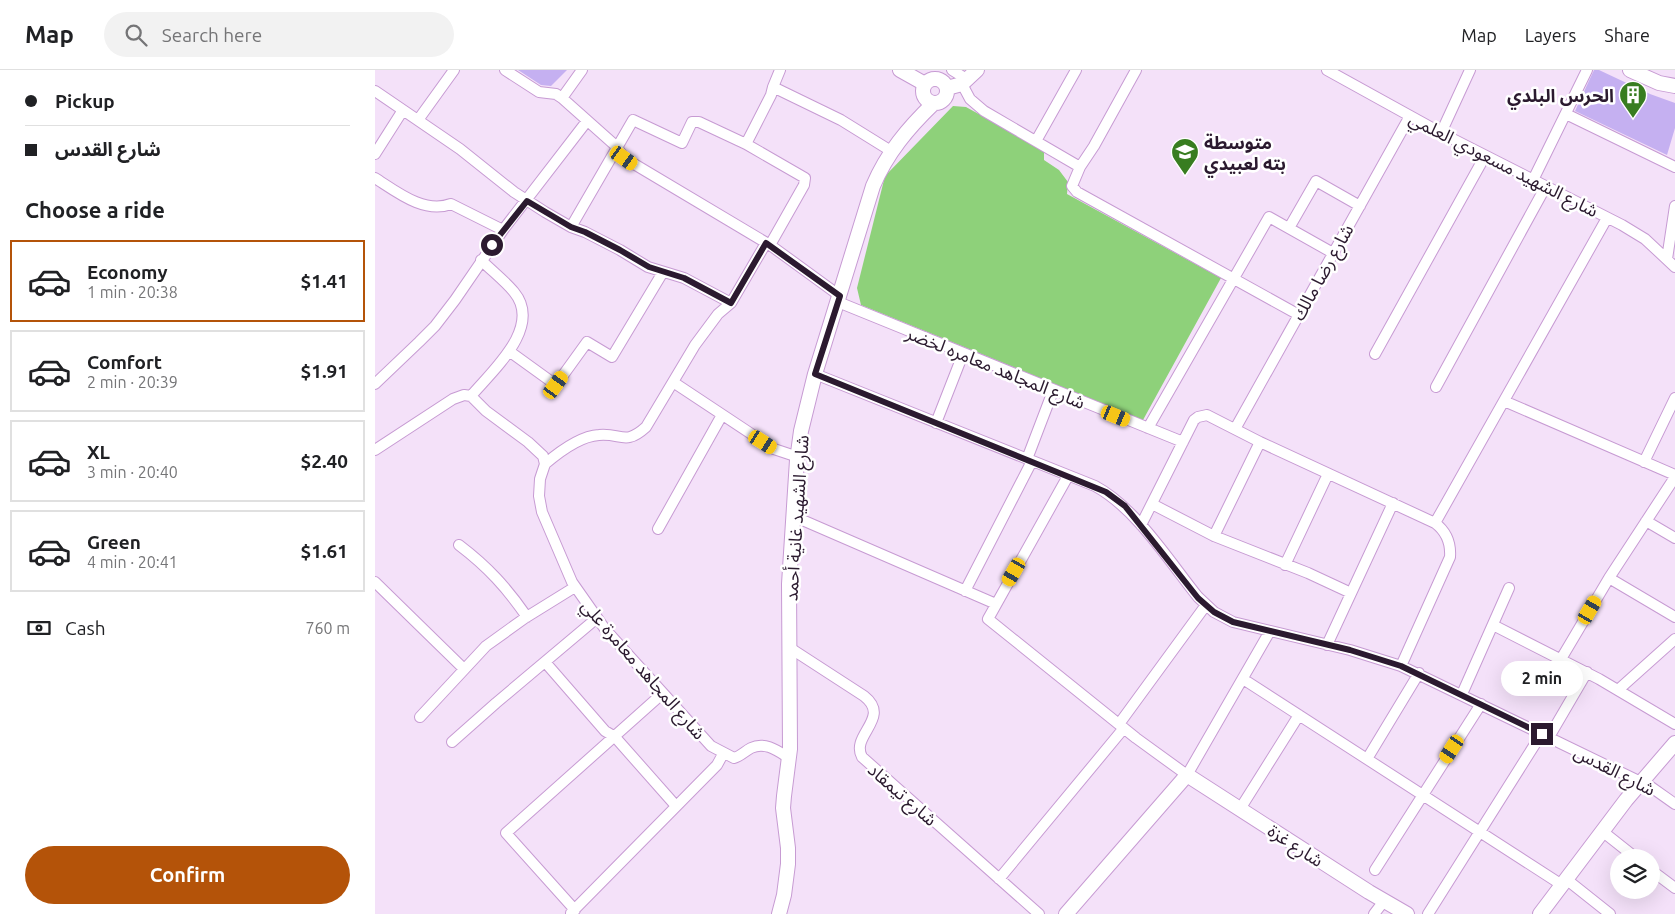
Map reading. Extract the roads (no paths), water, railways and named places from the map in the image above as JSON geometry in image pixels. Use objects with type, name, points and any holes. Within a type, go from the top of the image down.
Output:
[{"type":"main road","points":[[900,70],[935,94],[954,93],[969,78]]},
{"type":"main road","points":[[1630,70],[1659,83],[1675,86]]},
{"type":"main road","name":"شارع الشهيد غانية أحمد","points":[[779,914],[784,895],[788,864],[783,808],[789,758],[791,648],[789,584],[797,457],[803,421],[815,374],[879,170],[891,151],[920,116],[935,94]]},
{"type":"main road","points":[[1540,914],[1602,831],[1675,743]]},
{"type":"main road","points":[[1066,914],[1187,775]]},
{"type":"main road","name":"شارع غزة","points":[[1187,775],[1407,914]]},
{"type":"street","points":[[418,120],[454,70]]},
{"type":"street","points":[[505,70],[539,92],[556,94],[562,98],[582,70]]},
{"type":"street","points":[[746,144],[771,95],[779,70]]},
{"type":"street","points":[[952,70],[969,78],[970,99],[985,111],[1080,167]]},
{"type":"street","points":[[1036,141],[1076,70]]},
{"type":"street","points":[[1137,70],[1080,167],[1073,186],[1077,192],[1299,315]]},
{"type":"street","name":"شارع الشهيد مسعودي العلمي","points":[[1328,70],[1441,133],[1607,218],[1645,240],[1675,267]]},
{"type":"street","points":[[1441,133],[1470,70]]},
{"type":"street","points":[[1533,180],[1587,70]]},
{"type":"street","points":[[773,87],[841,120],[891,151]]},
{"type":"street","points":[[375,91],[474,159],[527,201],[571,227],[649,267],[684,278],[731,303]]},
{"type":"street","name":"شارع المجاهد معامره لخضر","points":[[562,98],[617,147],[624,158],[768,244],[839,299],[963,354],[1183,442]]},
{"type":"street","points":[[375,154],[403,110]]},
{"type":"street","points":[[1566,114],[1675,167]]},
{"type":"street","name":"شارع رضا مالك","points":[[1235,429],[1410,116]]},
{"type":"street","points":[[375,450],[453,399],[464,395],[471,396],[486,411],[537,450],[543,456],[545,464],[556,454],[589,436],[601,434],[622,438],[636,436],[646,427],[707,328],[718,314],[731,303],[804,185],[805,178],[746,144],[699,122],[693,122],[682,143],[633,120],[571,227]]},
{"type":"street","points":[[375,384],[435,326],[503,230],[587,122]]},
{"type":"street","points":[[1375,354],[1485,156]]},
{"type":"street","points":[[375,178],[400,195],[422,204],[443,207],[451,204],[503,230]]},
{"type":"street","points":[[1289,228],[1316,181],[1359,206]]},
{"type":"street","points":[[1436,387],[1546,186]]},
{"type":"street","points":[[1667,259],[1675,206]]},
{"type":"street","points":[[1148,428],[1269,217],[1333,253]]},
{"type":"street","points":[[1435,523],[1607,218]]},
{"type":"street","points":[[471,396],[509,351],[518,337],[523,315],[515,293],[481,260]]},
{"type":"street","points":[[509,351],[556,385],[587,342],[612,358],[663,272]]},
{"type":"street","points":[[936,423],[963,354]]},
{"type":"street","name":"شارع القدس","points":[[815,374],[1095,486],[1111,495],[1125,506],[1205,605],[1223,618],[1376,657],[1419,673],[1651,786],[1675,804]]},
{"type":"street","points":[[673,382],[774,449],[797,457]]},
{"type":"street","points":[[965,591],[1030,460],[1053,391]]},
{"type":"street","points":[[1644,462],[1675,398]]},
{"type":"street","points":[[1504,401],[1675,476],[1609,578],[1561,659]]},
{"type":"street","points":[[1141,526],[1194,420],[1202,415],[1212,416],[1260,442],[1435,523],[1447,537],[1449,557],[1401,666]]},
{"type":"street","points":[[658,529],[722,416]]},
{"type":"street","points":[[1214,536],[1260,442]]},
{"type":"street","name":"شارع المجاهد معامرة علي","points":[[545,464],[540,479],[539,496],[542,512],[575,586],[597,618],[663,693],[711,746],[723,754]]},
{"type":"street","points":[[1285,565],[1328,474]]},
{"type":"street","points":[[1068,476],[988,619],[1122,726],[1187,775],[1271,631]]},
{"type":"street","points":[[1327,644],[1393,503]]},
{"type":"street","points":[[1152,504],[1214,536],[1351,593]]},
{"type":"street","points":[[793,516],[996,604]]},
{"type":"street","points":[[1646,521],[1675,538]]},
{"type":"street","points":[[459,546],[476,558],[510,592],[527,617]]},
{"type":"street","points":[[1609,578],[1675,617]]},
{"type":"street","points":[[375,582],[464,669]]},
{"type":"street","points":[[420,717],[486,646],[575,586]]},
{"type":"street","points":[[1462,694],[1509,588]]},
{"type":"street","points":[[999,878],[1122,726],[1205,605]]},
{"type":"street","points":[[452,742],[597,618]]},
{"type":"street","points":[[1493,625],[1587,672],[1675,724]]},
{"type":"street","points":[[1618,690],[1675,640]]},
{"type":"street","name":"شارع تيمقاد","points":[[791,648],[868,699],[874,712],[872,722],[859,745],[859,752],[862,757],[1039,914]]},
{"type":"street","points":[[545,662],[605,731],[615,737],[676,806]]},
{"type":"street","points":[[1428,914],[1480,832],[1587,672]]},
{"type":"street","points":[[1367,758],[1419,673]]},
{"type":"street","points":[[1243,678],[1480,832],[1564,882],[1610,914]]},
{"type":"street","points":[[663,693],[506,833],[573,912],[717,764],[723,754],[734,758],[759,745],[775,748],[789,758]]},
{"type":"street","points":[[1375,870],[1481,704]]},
{"type":"street","points":[[1239,809],[1299,715]]},
{"type":"street","points":[[1602,831],[1625,849]]},
{"type":"street","points":[[1660,877],[1675,888]]},
{"type":"street","points":[[1374,914],[1384,901]]},
{"type":"place","name":"الحرس البلدي","points":[[1633,119]]},
{"type":"place","name":"متوسطة بته لعبيدي","points":[[1185,176]]}]
